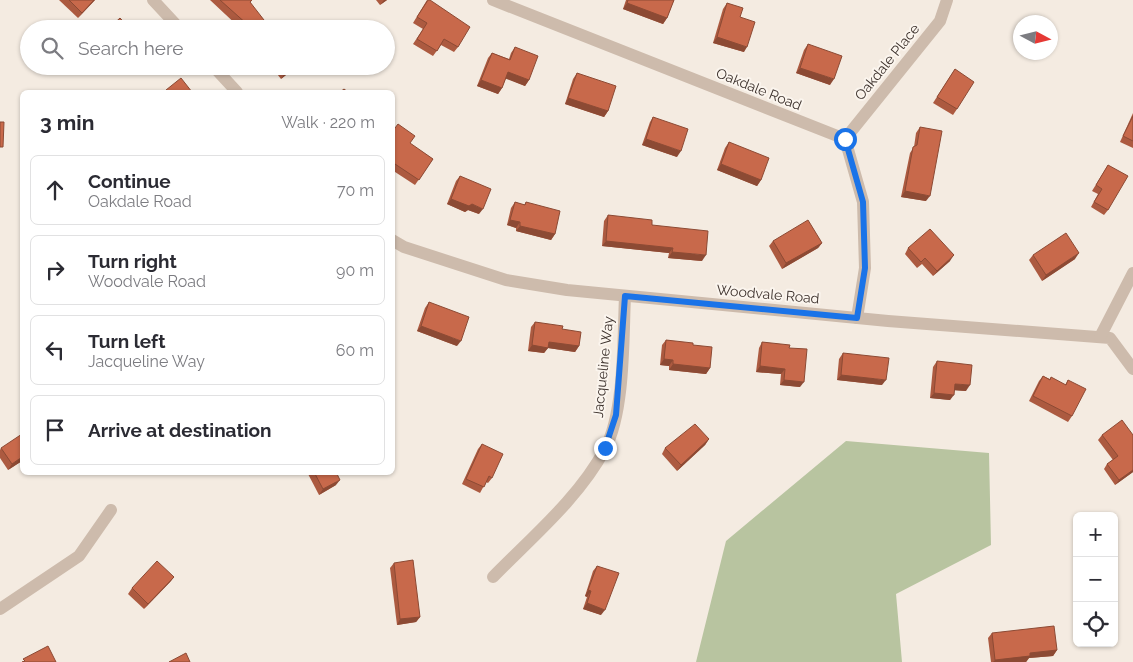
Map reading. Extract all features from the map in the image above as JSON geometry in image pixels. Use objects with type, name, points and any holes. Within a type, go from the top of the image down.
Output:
[{"type":"street","points":[[154,0],[172,20]]},
{"type":"street","name":"Oakdale Road","points":[[493,0],[845,139]]},
{"type":"street","name":"Oakdale Place","points":[[845,139],[940,21],[948,0]]},
{"type":"street","points":[[222,75],[236,90]]},
{"type":"street","points":[[845,139],[863,202],[865,268],[857,318]]},
{"type":"street","name":"Woodvale Road","points":[[395,242],[404,247],[506,280],[567,290],[857,318],[1100,337]]},
{"type":"street","points":[[1133,273],[1100,337],[1110,338],[1133,369]]},
{"type":"street","name":"Jacqueline Way","points":[[493,577],[576,491],[605,448],[616,415],[625,296]]},
{"type":"street","points":[[0,609],[79,556],[111,510]]},
{"type":"green space","points":[[846,441],[989,453],[991,545],[896,594],[902,662],[696,662],[726,541]]},
{"type":"building","points":[[69,0],[94,0],[82,13]]},
{"type":"building","points":[[220,0],[252,0],[250,2],[264,20],[242,20]]},
{"type":"building","points":[[428,0],[470,27],[458,47],[444,39],[437,51],[417,39],[427,23],[417,17]]},
{"type":"building","points":[[628,0],[674,0],[667,18],[627,3]]},
{"type":"building","points":[[727,3],[743,8],[740,17],[755,22],[747,47],[717,37]]},
{"type":"building","points":[[808,44],[842,56],[834,79],[800,68]]},
{"type":"building","points":[[515,47],[538,56],[529,80],[508,72],[502,88],[481,80],[492,53],[510,60]]},
{"type":"building","points":[[955,69],[974,82],[957,109],[937,97]]},
{"type":"building","points":[[577,73],[616,86],[608,111],[568,98]]},
{"type":"building","points":[[181,78],[190,90],[166,90]]},
{"type":"building","points":[[1133,116],[1133,141],[1123,136]]},
{"type":"building","points":[[653,117],[688,129],[681,151],[646,139]]},
{"type":"building","points":[[0,122],[4,122],[3,147],[0,147]]},
{"type":"building","points":[[398,124],[415,136],[410,143],[433,159],[419,180],[395,164],[395,128]]},
{"type":"building","points":[[920,127],[942,131],[930,196],[905,191],[913,147],[917,145]]},
{"type":"building","points":[[729,142],[769,158],[761,180],[721,164]]},
{"type":"building","points":[[1108,165],[1128,176],[1108,210],[1094,202],[1102,189],[1096,185]]},
{"type":"building","points":[[460,176],[491,189],[483,209],[451,199]]},
{"type":"building","points":[[515,202],[525,205],[526,202],[560,211],[555,234],[520,226],[520,222],[510,220]]},
{"type":"building","points":[[608,215],[652,220],[652,225],[708,231],[706,255],[672,252],[673,248],[606,241]]},
{"type":"building","points":[[808,220],[822,243],[786,263],[773,241]]},
{"type":"building","points":[[930,229],[954,255],[937,271],[925,258],[921,262],[908,248]]},
{"type":"building","points":[[1066,233],[1079,253],[1046,275],[1033,255]]},
{"type":"building","points":[[429,302],[469,317],[461,341],[421,326]]},
{"type":"building","points":[[535,322],[563,326],[562,329],[581,332],[579,346],[549,342],[548,348],[532,345]]},
{"type":"building","points":[[666,340],[712,347],[710,368],[673,364],[673,360],[664,359]]},
{"type":"building","points":[[762,342],[790,345],[789,348],[807,349],[804,382],[784,380],[785,369],[760,366]]},
{"type":"building","points":[[843,353],[889,358],[886,380],[841,375]]},
{"type":"building","points":[[937,361],[972,365],[970,385],[955,384],[954,395],[934,393]]},
{"type":"building","points":[[1043,376],[1050,380],[1051,377],[1066,385],[1068,380],[1086,389],[1072,416],[1033,396]]},
{"type":"building","points":[[1122,420],[1133,435],[1133,470],[1119,480],[1107,464],[1118,456],[1102,435]]},
{"type":"building","points":[[695,424],[709,439],[681,465],[665,448]]},
{"type":"building","points":[[20,435],[20,458],[12,464],[1,448]]},
{"type":"building","points":[[482,444],[503,454],[492,478],[489,476],[484,487],[466,479]]},
{"type":"building","points":[[316,475],[338,475],[340,480],[323,489]]},
{"type":"building","points":[[413,560],[420,617],[400,619],[394,563]]},
{"type":"building","points":[[157,561],[174,577],[148,604],[132,588]]},
{"type":"building","points":[[597,566],[619,573],[605,610],[587,603],[591,591],[588,590]]},
{"type":"building","points":[[1054,626],[1057,650],[1030,653],[1030,656],[995,660],[992,633]]},
{"type":"building","points":[[48,646],[56,662],[22,662],[25,661],[23,659]]},
{"type":"building","points":[[186,653],[190,662],[169,662]]},
{"type":"route","points":[[605,448],[616,415],[622,356],[625,296],[857,318],[865,268],[863,202],[845,139]]}]
